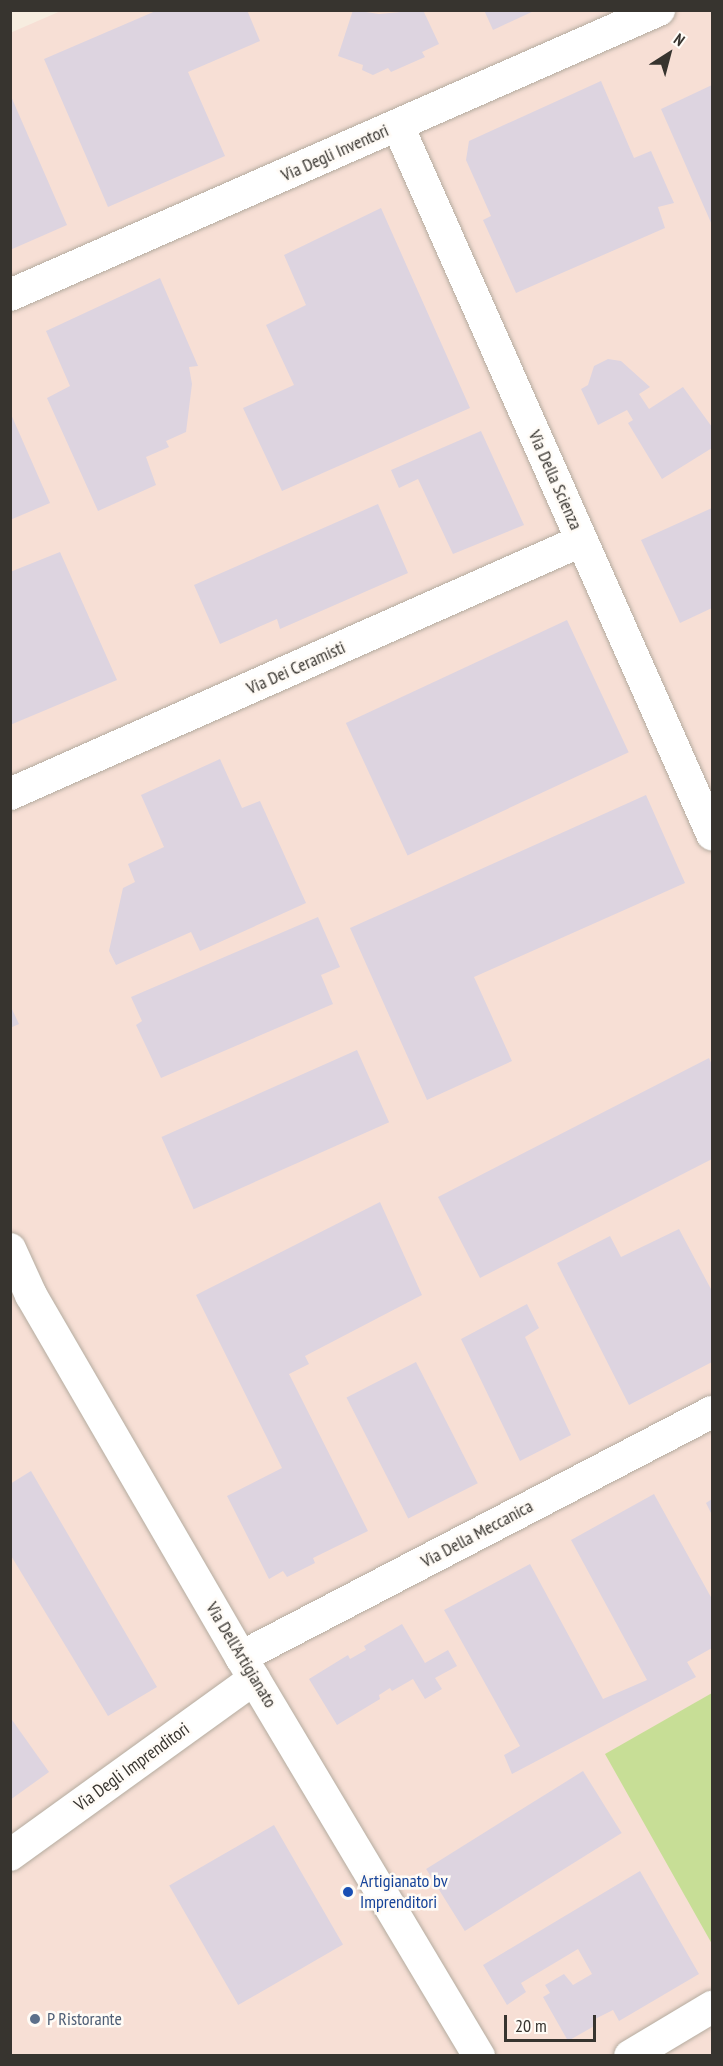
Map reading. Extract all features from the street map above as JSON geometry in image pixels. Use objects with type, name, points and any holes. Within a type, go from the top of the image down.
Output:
[{"type":"street","name":"Via Degli Inventori","points":[[10,295],[659,10]]},
{"type":"street","name":"Via Della Scienza","points":[[398,126],[712,834]]},
{"type":"street","name":"Via Dei Ceramisti","points":[[10,794],[582,541]]},
{"type":"street","name":"Via Dell'Artigianato","points":[[10,1249],[32,1295],[248,1668],[479,2055]]},
{"type":"street","name":"Via Della Meccanica","points":[[248,1668],[712,1412]]},
{"type":"street","name":"Via Degli Imprenditori","points":[[10,1855],[248,1668]]},
{"type":"street","points":[[630,2055],[712,2007]]},
{"type":"shaded area","points":[[63,10],[712,11],[712,2055],[11,2055],[10,33]]},
{"type":"green space","points":[[712,1693],[712,1944],[605,1754]]},
{"type":"building","points":[[158,10],[247,10],[260,41],[188,72],[225,156],[108,207],[44,59]]},
{"type":"building","points":[[353,10],[379,14],[423,10],[439,44],[422,52],[425,57],[391,72],[388,68],[373,75],[362,70],[363,65],[338,56]]},
{"type":"building","points":[[484,10],[536,10],[493,30]]},
{"type":"building","points":[[601,81],[634,158],[651,151],[674,203],[658,207],[665,228],[516,293],[483,220],[491,216],[466,160],[469,141]]},
{"type":"building","points":[[712,85],[712,225],[661,109]]},
{"type":"building","points":[[10,94],[67,225],[10,250]]},
{"type":"building","points":[[381,208],[470,408],[282,491],[243,408],[294,385],[266,325],[306,305],[284,255]]},
{"type":"building","points":[[160,278],[198,366],[189,367],[192,384],[186,432],[166,441],[169,447],[146,457],[156,485],[98,511],[47,398],[70,386],[46,331]]},
{"type":"building","points":[[608,359],[621,361],[650,387],[639,394],[649,409],[683,387],[712,427],[712,448],[662,479],[628,423],[633,420],[627,410],[598,425],[581,389],[588,385],[594,366]]},
{"type":"building","points":[[10,412],[50,503],[10,520]]},
{"type":"building","points":[[481,431],[524,525],[453,554],[418,479],[399,488],[391,470]]},
{"type":"building","points":[[378,504],[408,573],[280,629],[277,619],[220,644],[194,585]]},
{"type":"building","points":[[712,508],[712,608],[680,623],[641,540]]},
{"type":"building","points":[[60,552],[117,680],[10,725],[10,572]]},
{"type":"building","points":[[567,620],[629,752],[408,855],[346,723]]},
{"type":"building","points":[[220,759],[242,808],[260,801],[306,903],[200,951],[191,932],[116,965],[109,951],[123,888],[135,882],[128,864],[164,847],[141,795]]},
{"type":"building","points":[[646,795],[685,883],[474,977],[512,1061],[427,1100],[350,928]]},
{"type":"building","points":[[318,917],[340,967],[321,975],[333,1004],[161,1078],[136,1025],[142,1021],[131,997]]},
{"type":"building","points":[[10,1005],[19,1024],[10,1028]]},
{"type":"building","points":[[357,1050],[389,1122],[194,1209],[162,1137]]},
{"type":"building","points":[[709,1058],[712,1065],[712,1159],[480,1278],[438,1197]]},
{"type":"building","points":[[380,1202],[422,1295],[305,1356],[309,1364],[289,1374],[368,1531],[313,1558],[315,1563],[287,1577],[283,1571],[269,1579],[227,1496],[282,1468],[196,1295]]},
{"type":"building","points":[[679,1229],[712,1291],[712,1362],[629,1405],[557,1263],[610,1236],[621,1257]]},
{"type":"building","points":[[527,1304],[539,1328],[525,1337],[571,1435],[520,1461],[461,1339]]},
{"type":"building","points":[[416,1362],[478,1483],[408,1519],[347,1397]]},
{"type":"building","points":[[31,1471],[157,1687],[108,1716],[10,1554],[10,1484]]},
{"type":"building","points":[[654,1494],[712,1599],[712,1648],[687,1662],[696,1677],[512,1774],[504,1755],[520,1746],[444,1610],[530,1564],[603,1699],[647,1680],[571,1540]]},
{"type":"building","points":[[712,1499],[712,1515],[706,1503]]},
{"type":"building","points":[[402,1624],[425,1663],[448,1650],[457,1666],[435,1678],[442,1689],[425,1699],[413,1679],[392,1691],[390,1688],[379,1695],[380,1699],[337,1725],[309,1679],[348,1655],[350,1659],[366,1650],[364,1646]]},
{"type":"building","points":[[10,1717],[49,1772],[10,1800]]},
{"type":"building","points":[[583,1771],[622,1833],[465,1931],[426,1869]]},
{"type":"building","points":[[274,1825],[343,1945],[238,2005],[169,1886]]},
{"type":"building","points":[[640,1871],[699,1974],[619,2021],[613,2010],[593,2020],[596,2025],[568,2041],[543,1997],[550,1993],[545,1985],[564,1974],[573,1985],[592,1974],[578,1949],[521,1983],[526,1992],[507,2005],[483,1965]]},
{"type":"place","name":"Artigianato bv Imprenditori","points":[[348,1892]]},
{"type":"place","name":"P Ristorante","points":[[35,2019]]}]
